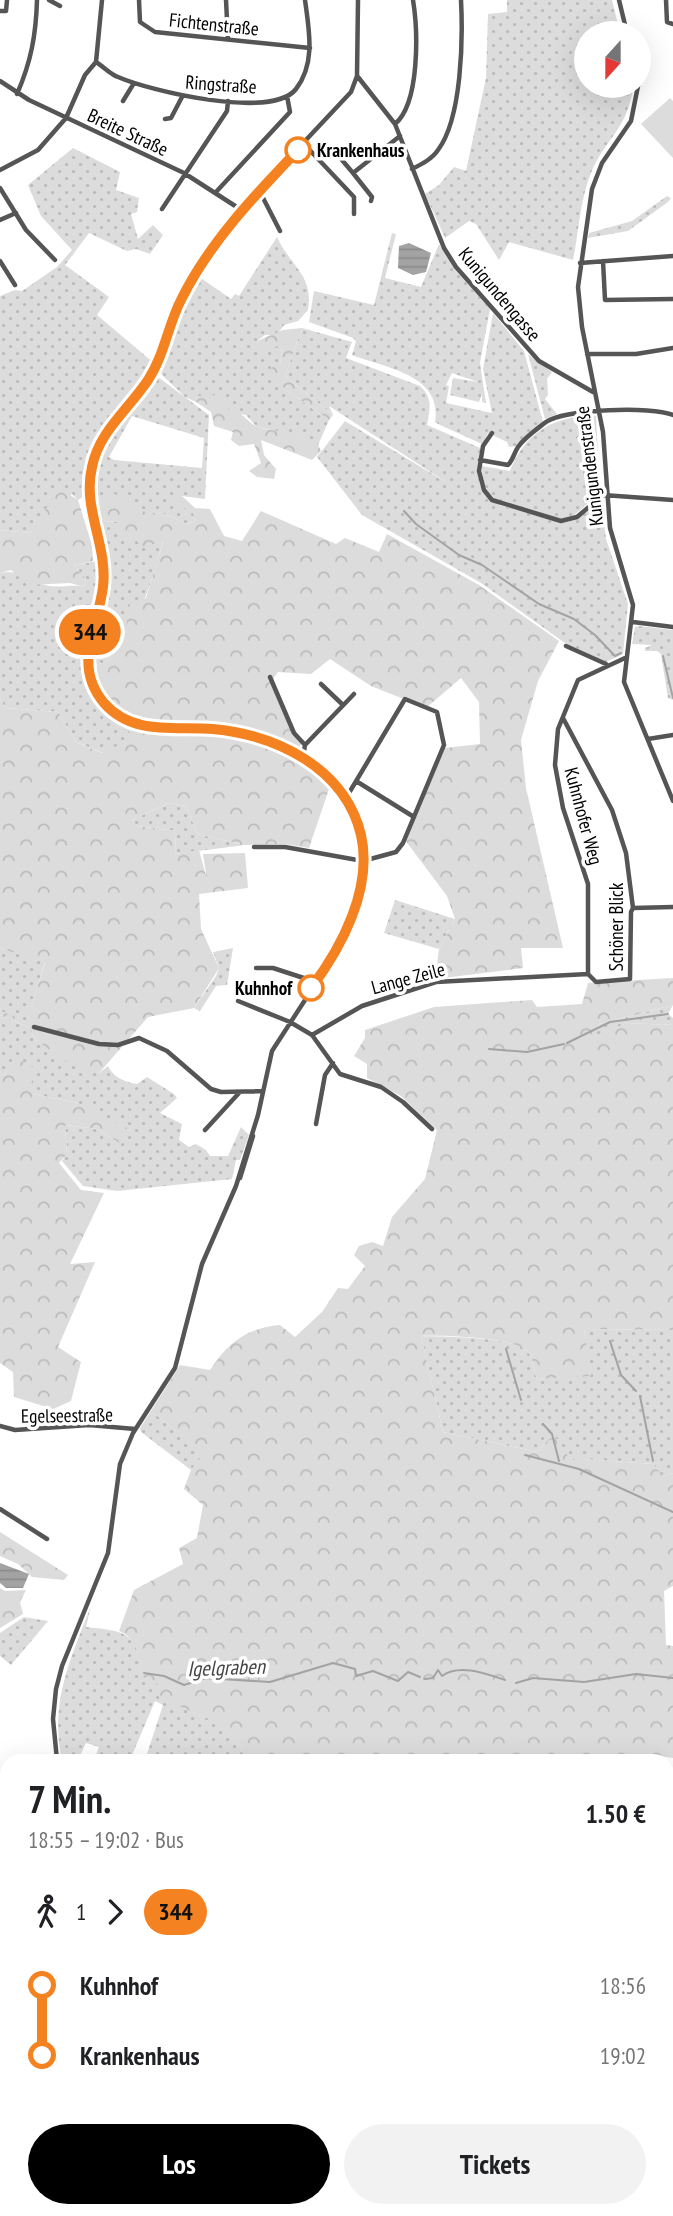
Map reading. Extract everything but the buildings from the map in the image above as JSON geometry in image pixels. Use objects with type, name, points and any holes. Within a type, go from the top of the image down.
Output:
[{"type":"street","points":[[0,11],[6,11],[6,0]]},
{"type":"street","points":[[17,94],[33,50],[37,0]]},
{"type":"street","points":[[49,0],[60,6]]},
{"type":"street","points":[[0,170],[38,150],[66,118],[85,75],[96,62],[102,0]]},
{"type":"street","name":"Fichtenstraße","points":[[139,0],[138,17],[148,29],[172,35],[310,48]]},
{"type":"street","points":[[226,0],[228,40]]},
{"type":"street","points":[[216,192],[290,112],[287,96],[298,86],[310,48],[305,0]]},
{"type":"street","points":[[56,1754],[52,1719],[56,1689],[62,1666],[108,1553],[116,1482],[135,1429],[175,1368],[202,1264],[251,1150],[272,1051],[316,982],[352,917],[363,862],[359,826],[346,798],[321,770],[303,757],[266,740],[213,729],[145,727],[118,714],[104,703],[90,676],[87,658],[90,632],[101,598],[104,573],[90,512],[91,469],[100,442],[154,370],[177,307],[197,272],[259,190],[347,98],[357,76],[358,0]]},
{"type":"street","points":[[395,124],[407,110],[411,89],[415,44],[414,0]]},
{"type":"street","points":[[412,169],[437,152],[451,118],[462,53],[461,0]]},
{"type":"street","points":[[621,0],[625,21]]},
{"type":"street","points":[[666,0],[671,12],[667,22],[673,24]]},
{"type":"street","name":"Ringstraße","points":[[96,62],[115,76],[182,97],[261,102],[287,96]]},
{"type":"street","name":"Kunigundengasse","points":[[357,76],[395,124],[444,248],[456,267],[539,361],[594,392]]},
{"type":"street","name":"Breite Straße","points":[[0,81],[17,94],[184,173],[243,211]]},
{"type":"street","points":[[123,101],[134,83]]},
{"type":"street","points":[[165,119],[171,118],[182,97]]},
{"type":"street","name":"Kunigundenstraße","points":[[636,98],[631,121],[602,163],[592,189],[578,287],[587,354],[600,413],[611,533],[629,583],[633,622],[625,658],[626,690],[673,801]]},
{"type":"street","points":[[162,209],[227,111],[228,101]]},
{"type":"street","points":[[353,173],[400,136]]},
{"type":"street","points":[[304,144],[354,197],[354,214]]},
{"type":"street","points":[[331,147],[372,197],[371,201]]},
{"type":"street","points":[[0,188],[26,230],[55,260]]},
{"type":"street","points":[[259,190],[280,231]]},
{"type":"street","points":[[0,220],[16,213]]},
{"type":"street","points":[[580,262],[673,256]]},
{"type":"street","points":[[0,261],[15,285]]},
{"type":"street","points":[[603,261],[605,300],[673,299]]},
{"type":"street","points":[[587,354],[636,354],[673,348]]},
{"type":"street","points":[[480,460],[508,465],[521,444],[549,420],[566,414],[656,410],[673,415]]},
{"type":"street","points":[[492,433],[483,446],[480,460],[481,484],[492,500],[551,519],[570,520],[599,496],[660,496],[673,500]]},
{"type":"street","points":[[633,622],[673,627]]},
{"type":"street","points":[[566,646],[607,664]]},
{"type":"street","name":"Kuhnhofer Weg","points":[[588,974],[588,884],[563,808],[555,765],[555,746],[578,680],[607,664],[625,658]]},
{"type":"street","points":[[270,677],[294,733],[305,745]]},
{"type":"street","points":[[321,684],[343,705]]},
{"type":"street","points":[[303,757],[305,745],[354,694]]},
{"type":"street","points":[[254,847],[285,846],[363,862],[396,852],[403,843],[444,745],[437,712],[405,699],[346,798]]},
{"type":"street","name":"Schöner Blick","points":[[563,717],[612,810],[626,853],[633,908],[630,979],[596,982],[588,974]]},
{"type":"street","points":[[648,739],[673,735]]},
{"type":"street","points":[[356,781],[414,817]]},
{"type":"street","points":[[633,908],[673,907]]},
{"type":"street","points":[[256,968],[273,968],[316,982]]},
{"type":"street","name":"Lange Zeile","points":[[312,1035],[362,1006],[436,982],[588,974]]},
{"type":"street","points":[[238,1001],[290,1021],[312,1035],[340,1074],[381,1087],[403,1102],[432,1129]]},
{"type":"street","points":[[34,1027],[99,1044],[118,1045],[139,1038],[167,1051],[211,1089],[221,1093],[262,1091]]},
{"type":"street","points":[[316,1124],[324,1075],[333,1063]]},
{"type":"street","points":[[205,1130],[239,1092]]},
{"type":"street","points":[[236,1186],[255,1125]]},
{"type":"street","name":"Egelseestraße","points":[[0,1426],[15,1430],[89,1425],[135,1429]]},
{"type":"street","points":[[0,1509],[47,1539]]},
{"type":"green space","points":[[507,0],[612,0],[617,21],[574,21],[574,98],[631,98],[620,126],[596,161],[587,183],[573,260],[509,242],[499,260],[476,224],[469,221],[445,238],[425,194],[439,185],[454,167],[466,171],[486,78],[488,14],[507,12]]},
{"type":"green space","points":[[670,98],[673,101],[673,158],[641,124]]},
{"type":"green space","points":[[73,148],[120,172],[116,190],[139,198],[137,212],[131,214],[138,239],[153,225],[163,235],[150,254],[136,249],[127,251],[89,233],[65,265],[109,297],[97,315],[155,364],[135,393],[142,399],[158,377],[209,415],[205,499],[182,496],[177,499],[193,511],[195,521],[187,524],[165,514],[145,513],[123,501],[102,499],[99,508],[98,487],[95,485],[95,489],[78,500],[72,494],[31,533],[0,530],[0,296],[15,290],[22,291],[57,267],[72,250],[41,216],[28,185]],"holes":[[[132,416],[204,438],[202,468],[114,460],[109,457]]]},
{"type":"green space","points":[[667,196],[671,198],[668,202],[628,231],[588,238],[589,233],[632,221]]},
{"type":"green space","points":[[392,233],[396,234],[385,278],[421,287],[439,244],[456,271],[490,309],[480,363],[486,403],[482,402],[482,394],[479,402],[450,395],[453,378],[478,382],[452,373],[446,385],[449,386],[446,403],[492,413],[483,369],[493,313],[524,351],[543,422],[516,446],[509,447],[507,442],[488,433],[482,444],[440,425],[435,422],[435,406],[430,394],[421,384],[395,370],[352,355],[356,341],[353,338],[309,322],[314,291],[374,305]]},
{"type":"green space","points":[[277,237],[308,288],[308,310],[298,321],[284,325],[277,335],[265,335],[257,341],[258,345],[282,346],[280,366],[286,390],[329,420],[318,445],[310,444],[300,436],[257,427],[246,415],[228,412],[197,396],[196,402],[185,397],[161,374],[184,301],[198,276],[231,299],[235,294],[239,296]]},
{"type":"green space","points":[[302,328],[352,342],[346,358],[420,386],[429,399],[427,425],[480,448],[480,485],[499,505],[563,523],[575,520],[601,498],[606,539],[628,604],[623,654],[606,662],[565,643],[481,583],[362,515],[317,457],[345,421],[449,484],[329,406],[333,415],[285,376]]},
{"type":"green space","points":[[302,328],[285,376],[333,415],[329,420],[286,390],[269,372],[274,365],[280,365],[282,346],[262,348],[258,345],[257,341],[283,330]]},
{"type":"green space","points":[[528,354],[552,372],[547,379],[548,395],[545,399],[557,414],[545,419]]},
{"type":"green space","points":[[219,395],[226,401],[229,411],[242,415],[254,425],[263,429],[293,433],[318,445],[321,451],[312,460],[261,440],[264,455],[276,469],[274,479],[257,477],[249,471],[261,463],[254,444],[239,446],[231,440],[233,432],[214,426],[211,412],[196,402],[197,396]]},
{"type":"green space","points":[[596,416],[600,493],[571,518],[562,520],[495,499],[488,492],[483,480],[482,466],[510,471],[523,447],[541,430],[564,420]]},
{"type":"green space","points":[[95,484],[98,487],[99,508],[103,495],[115,494],[145,512],[165,514],[187,524],[195,521],[193,512],[182,507],[175,499],[182,496],[195,508],[210,509],[224,536],[242,541],[261,511],[336,544],[345,538],[379,552],[387,534],[479,585],[559,641],[538,681],[521,740],[526,788],[563,948],[521,948],[523,968],[435,979],[439,949],[455,919],[447,896],[405,840],[445,748],[480,744],[479,702],[461,678],[426,708],[371,686],[330,659],[311,674],[278,672],[273,679],[293,734],[302,742],[298,749],[269,735],[237,726],[164,723],[131,714],[116,705],[99,684],[96,665],[109,661],[117,638],[125,633],[130,603],[146,598],[163,542],[141,547],[135,538],[129,540],[117,530],[119,522],[105,521],[95,516]]},
{"type":"green space","points":[[59,488],[78,500],[92,545],[93,561],[74,566],[86,579],[84,587],[70,583],[29,585],[11,570],[0,573],[0,530],[31,533]]},
{"type":"green space","points":[[95,516],[105,521],[119,522],[135,537],[163,541],[152,580],[134,621],[117,638],[109,661],[96,665],[93,662],[94,645],[107,597],[109,576]]},
{"type":"green space","points":[[100,560],[98,598],[89,631],[85,663],[100,701],[98,707],[137,737],[103,753],[76,742],[58,712],[5,708],[0,698],[0,573],[14,572],[49,586],[84,587],[86,579],[74,566]]},
{"type":"green space","points":[[635,627],[673,630],[673,700],[668,698],[661,654],[657,651],[645,651],[645,648],[652,645],[632,644]]},
{"type":"green space","points":[[0,698],[5,708],[58,712],[76,742],[102,753],[136,737],[121,726],[122,721],[158,733],[240,736],[266,743],[294,756],[323,776],[330,786],[309,848],[285,844],[245,845],[197,834],[187,806],[168,803],[132,820],[137,826],[176,831],[175,854],[199,850],[207,880],[203,854],[245,853],[248,888],[199,894],[201,929],[219,968],[194,1008],[148,1017],[99,1073],[70,1064],[37,1041],[28,1027],[0,1015],[0,1011],[27,1021],[45,963],[0,948]]},
{"type":"green space","points":[[168,803],[187,806],[197,834],[245,845],[175,854],[176,831],[137,826],[132,820]]},
{"type":"green space","points":[[395,900],[455,919],[439,949],[384,933]]},
{"type":"green space","points":[[0,948],[45,962],[27,1022],[0,1011]]},
{"type":"green space","points":[[233,948],[227,985],[216,986],[200,1011],[194,1008],[219,968],[213,952]]},
{"type":"green space","points":[[673,978],[673,1005],[599,1024],[594,1039],[626,1023],[673,1025],[673,1330],[584,1329],[591,1376],[537,1379],[529,1353],[511,1343],[478,1338],[421,1336],[443,1432],[537,1452],[550,1438],[558,1439],[569,1458],[653,1464],[663,1476],[673,1473],[673,1586],[664,1591],[666,1645],[673,1646],[673,1754],[243,1754],[239,1745],[220,1725],[157,1694],[159,1685],[143,1677],[134,1644],[119,1631],[134,1590],[183,1564],[179,1548],[197,1538],[203,1505],[184,1489],[191,1470],[204,1453],[151,1411],[180,1365],[210,1370],[231,1344],[258,1329],[280,1325],[295,1337],[322,1312],[338,1288],[348,1289],[365,1266],[354,1255],[359,1246],[372,1242],[383,1246],[392,1217],[425,1179],[437,1130],[401,1096],[367,1078],[367,1064],[354,1056],[365,1038],[365,1030],[434,1007],[532,1000],[537,1007],[582,1004],[588,983]]},
{"type":"green space","points":[[673,1005],[668,1014],[673,1018],[673,1025],[626,1023],[593,1040],[599,1024]]},
{"type":"green space","points":[[0,1015],[28,1027],[37,1041],[99,1073],[108,1066],[113,1074],[124,1081],[137,1084],[147,1077],[174,1094],[177,1098],[160,1113],[182,1124],[179,1140],[189,1147],[196,1144],[210,1156],[228,1156],[241,1127],[249,1135],[240,1160],[236,1160],[232,1179],[117,1191],[83,1186],[62,1161],[67,1153],[65,1125],[97,1129],[121,1144],[78,1103],[32,1094],[14,1058],[5,1074],[0,1076]]},
{"type":"green space","points":[[14,1057],[36,1069],[30,1087],[32,1094],[78,1103],[133,1131],[121,1144],[97,1129],[65,1125],[67,1154],[59,1163],[81,1190],[104,1193],[70,1264],[95,1262],[58,1347],[81,1362],[71,1401],[53,1409],[14,1397],[13,1372],[0,1363],[0,1076],[5,1074]]},
{"type":"green space","points":[[584,1329],[673,1330],[673,1473],[663,1476],[653,1464],[568,1458],[550,1438],[537,1452],[443,1432],[421,1336],[479,1338],[522,1347],[529,1353],[537,1379],[590,1375]]},
{"type":"green space","points":[[151,1411],[205,1453],[191,1470],[141,1432],[140,1428]]},
{"type":"green space","points":[[0,1532],[68,1575],[64,1580],[32,1577],[18,1564],[0,1556]]},
{"type":"green space","points":[[0,1588],[5,1591],[26,1590],[20,1602],[23,1614],[0,1628]]},
{"type":"green space","points":[[91,1606],[86,1627],[125,1635],[136,1647],[141,1670],[159,1685],[158,1694],[220,1725],[239,1745],[243,1754],[147,1754],[163,1705],[155,1701],[133,1754],[96,1754],[99,1747],[86,1743],[81,1754],[61,1754],[58,1719],[70,1662]]},
{"type":"green space","points":[[24,1617],[48,1621],[11,1665],[0,1656],[0,1633]]},
{"type":"shaded area","points":[[409,243],[431,253],[426,272],[413,275],[398,268],[399,246]]},
{"type":"shaded area","points":[[0,1563],[29,1574],[23,1588],[6,1588],[0,1583]]},
{"type":"waterway","points":[[404,511],[416,524],[459,555],[482,565],[539,604],[574,619],[595,635],[615,656],[621,653]]},
{"type":"waterway","points":[[663,656],[673,698]]},
{"type":"waterway","points":[[567,1043],[610,1022],[668,1014]]},
{"type":"waterway","points":[[489,1049],[527,1052],[564,1044]]},
{"type":"waterway","points":[[610,1341],[621,1375],[636,1391]]},
{"type":"waterway","points":[[506,1349],[521,1400]]},
{"type":"waterway","points":[[640,1396],[653,1461]]},
{"type":"waterway","points":[[543,1424],[552,1434],[559,1461]]},
{"type":"waterway","points":[[525,1455],[579,1469],[673,1512]]},
{"type":"waterway","name":"Igelgraben","points":[[144,1673],[164,1676],[184,1685],[206,1678],[270,1682],[333,1663],[355,1669],[356,1676],[373,1671],[398,1681],[408,1672],[420,1677]]},
{"type":"waterway","name":"Igelgraben","points":[[425,1679],[433,1678],[438,1670],[442,1676],[456,1670],[465,1670],[505,1680]]},
{"type":"waterway","name":"Igelgraben","points":[[516,1683],[533,1678],[584,1682],[636,1674],[673,1678]]},
{"type":"bus line","name":"344","points":[[298,150],[259,190],[214,246],[177,307],[154,370],[113,423],[94,456],[88,495],[90,512],[102,552],[104,573],[101,598],[90,632],[87,658],[90,676],[104,703],[131,722],[145,727],[213,729],[266,740],[303,757],[321,770],[346,798],[359,826],[362,841],[361,882],[352,917],[329,963],[311,988]]},
{"type":"place","name":"Krankenhaus","points":[[298,150]]},
{"type":"place","name":"Kuhnhof","points":[[311,988]]}]
